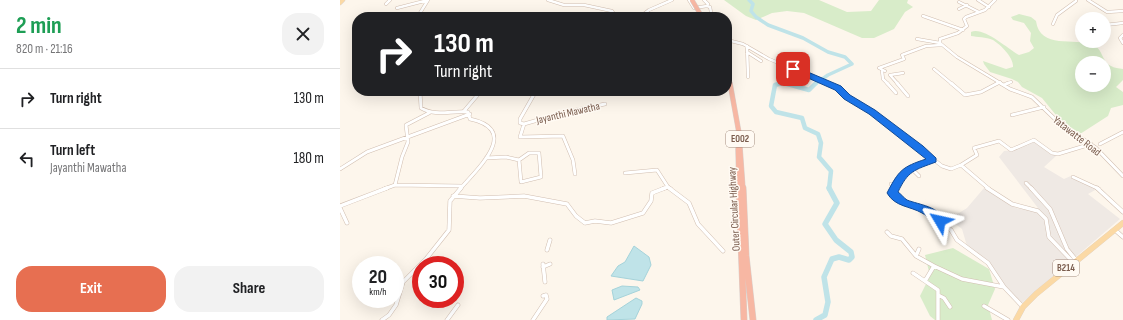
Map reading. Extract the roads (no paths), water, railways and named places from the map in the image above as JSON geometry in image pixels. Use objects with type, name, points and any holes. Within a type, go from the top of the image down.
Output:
[{"type":"highway","points":[[690,0],[698,12]]},
{"type":"highway","points":[[695,0],[703,12]]},
{"type":"highway","name":"Outer Circular Highway","points":[[730,96],[738,146],[753,320]]},
{"type":"highway","name":"Outer Circular Highway","points":[[742,197],[743,320]]},
{"type":"highway","points":[[750,286],[756,320]]},
{"type":"main road","points":[[340,3],[343,0]]},
{"type":"main road","name":"B214","points":[[1016,320],[1023,307],[1036,294],[1123,223]]},
{"type":"street","points":[[386,4],[390,0]]},
{"type":"street","points":[[397,8],[428,0]]},
{"type":"street","points":[[421,12],[428,0]]},
{"type":"street","points":[[548,0],[564,5],[584,5],[611,10],[612,12]]},
{"type":"street","points":[[646,12],[672,0]]},
{"type":"street","points":[[690,0],[694,8],[707,6]]},
{"type":"street","points":[[704,0],[708,4],[707,6],[710,7],[711,12]]},
{"type":"street","points":[[978,0],[989,7]]},
{"type":"street","points":[[941,44],[940,38],[963,30],[967,26],[964,19],[966,17],[989,7],[995,0]]},
{"type":"street","points":[[1068,4],[1080,0]]},
{"type":"street","points":[[1088,0],[1107,12],[1123,11]]},
{"type":"street","points":[[1053,24],[1058,14],[1076,1]]},
{"type":"street","points":[[959,2],[979,12]]},
{"type":"street","points":[[959,9],[967,5]]},
{"type":"street","points":[[923,16],[963,30]]},
{"type":"street","points":[[1111,24],[1123,23]]},
{"type":"street","points":[[1122,42],[1120,38],[1123,35]]},
{"type":"street","points":[[917,39],[941,44]]},
{"type":"street","points":[[732,42],[747,46],[769,59],[838,88],[847,97],[872,112],[920,148],[933,160],[951,168],[961,165],[977,155],[974,148],[999,141],[1011,150],[1034,140],[1052,153],[1058,154],[1091,144]]},
{"type":"street","points":[[896,93],[883,79],[883,71],[879,68],[904,59],[902,55],[926,46],[941,44]]},
{"type":"street","name":"Yatawatte Road","points":[[941,44],[988,76],[1013,90],[1028,95],[1044,107],[1059,123],[1091,144],[1123,176]]},
{"type":"street","points":[[747,46],[748,77]]},
{"type":"street","points":[[747,52],[761,61]]},
{"type":"street","points":[[934,69],[965,96],[981,92],[1000,82]]},
{"type":"street","points":[[903,73],[890,75],[908,96]]},
{"type":"street","points":[[1004,85],[1011,82]]},
{"type":"street","points":[[420,96],[421,108],[428,113]]},
{"type":"street","points":[[464,111],[477,96]]},
{"type":"street","name":"Jayanthi Mawatha","points":[[533,96],[520,119],[520,122],[524,124],[566,112],[605,104]]},
{"type":"street","points":[[1012,115],[1044,107]]},
{"type":"street","points":[[395,185],[408,138],[406,125],[428,113],[464,111],[470,114]]},
{"type":"street","points":[[340,169],[367,152],[470,114]]},
{"type":"street","points":[[382,320],[389,315],[396,305],[403,282],[426,259],[449,230],[449,207],[453,196],[486,158],[495,142],[493,132],[484,122],[470,119],[470,114]]},
{"type":"street","points":[[524,124],[520,137],[551,134],[564,136],[573,160],[575,174]]},
{"type":"street","points":[[1100,144],[1123,132]]},
{"type":"street","points":[[486,158],[506,157],[519,160],[529,153],[539,153],[541,176],[521,182],[519,160]]},
{"type":"street","points":[[933,160],[911,168],[901,175],[892,191],[893,195],[907,204],[926,210],[951,230],[957,240],[988,263],[1004,287],[1023,307]]},
{"type":"street","points":[[961,165],[987,188],[1012,204],[1038,211],[1046,220],[1049,237],[1075,261]]},
{"type":"street","points":[[911,168],[919,176]]},
{"type":"street","points":[[625,173],[657,170],[668,187],[688,203],[698,224],[709,234],[723,251]]},
{"type":"street","points":[[1073,177],[1099,189],[1123,212]]},
{"type":"street","points":[[1026,183],[1050,209],[1067,249],[1075,261]]},
{"type":"street","points":[[347,223],[340,207],[395,185],[452,184],[462,186]]},
{"type":"street","points":[[891,184],[896,184]]},
{"type":"street","points":[[453,196],[480,198],[524,196],[566,204],[575,216],[584,222],[588,223],[595,221],[604,223],[614,222],[635,214],[643,213],[651,201],[652,193],[668,187]]},
{"type":"street","points":[[1115,230],[1123,237]]},
{"type":"street","points":[[888,232],[891,236],[902,239],[916,256],[934,266],[962,279],[1004,287]]},
{"type":"street","points":[[547,250],[550,240]]},
{"type":"street","points":[[916,256],[919,249]]},
{"type":"street","points":[[545,282],[543,266],[550,264]]},
{"type":"street","points":[[925,281],[934,266]]},
{"type":"street","points":[[913,273],[938,290],[938,320]]},
{"type":"street","points":[[533,320],[547,298],[546,295],[543,296]]},
{"type":"street","points":[[938,295],[944,298],[950,306]]},
{"type":"street","points":[[984,306],[1008,320]]},
{"type":"street","points":[[447,320],[456,308]]},
{"type":"water","points":[[634,246],[649,257],[651,265],[643,281],[611,276],[618,266],[625,262]]},
{"type":"water","points":[[622,286],[638,287],[640,290],[614,300],[612,290]]},
{"type":"water","points":[[636,298],[642,301],[642,304],[635,319],[607,320],[607,317]]},
{"type":"waterway","points":[[749,0],[753,4],[751,11],[756,17],[768,25],[803,38],[828,52],[845,57],[852,64],[828,75],[815,84]]},
{"type":"waterway","points":[[778,84],[788,84]]},
{"type":"waterway","points":[[778,84],[775,85],[771,106],[776,112],[802,118],[805,128],[818,134],[821,143],[819,157],[831,171],[829,188]]},
{"type":"waterway","points":[[788,84],[809,90],[815,84]]},
{"type":"waterway","points":[[816,320],[825,315],[828,302],[824,277],[832,259],[839,257],[849,260],[852,257],[851,252],[836,240],[825,224],[837,203],[829,188]]}]
